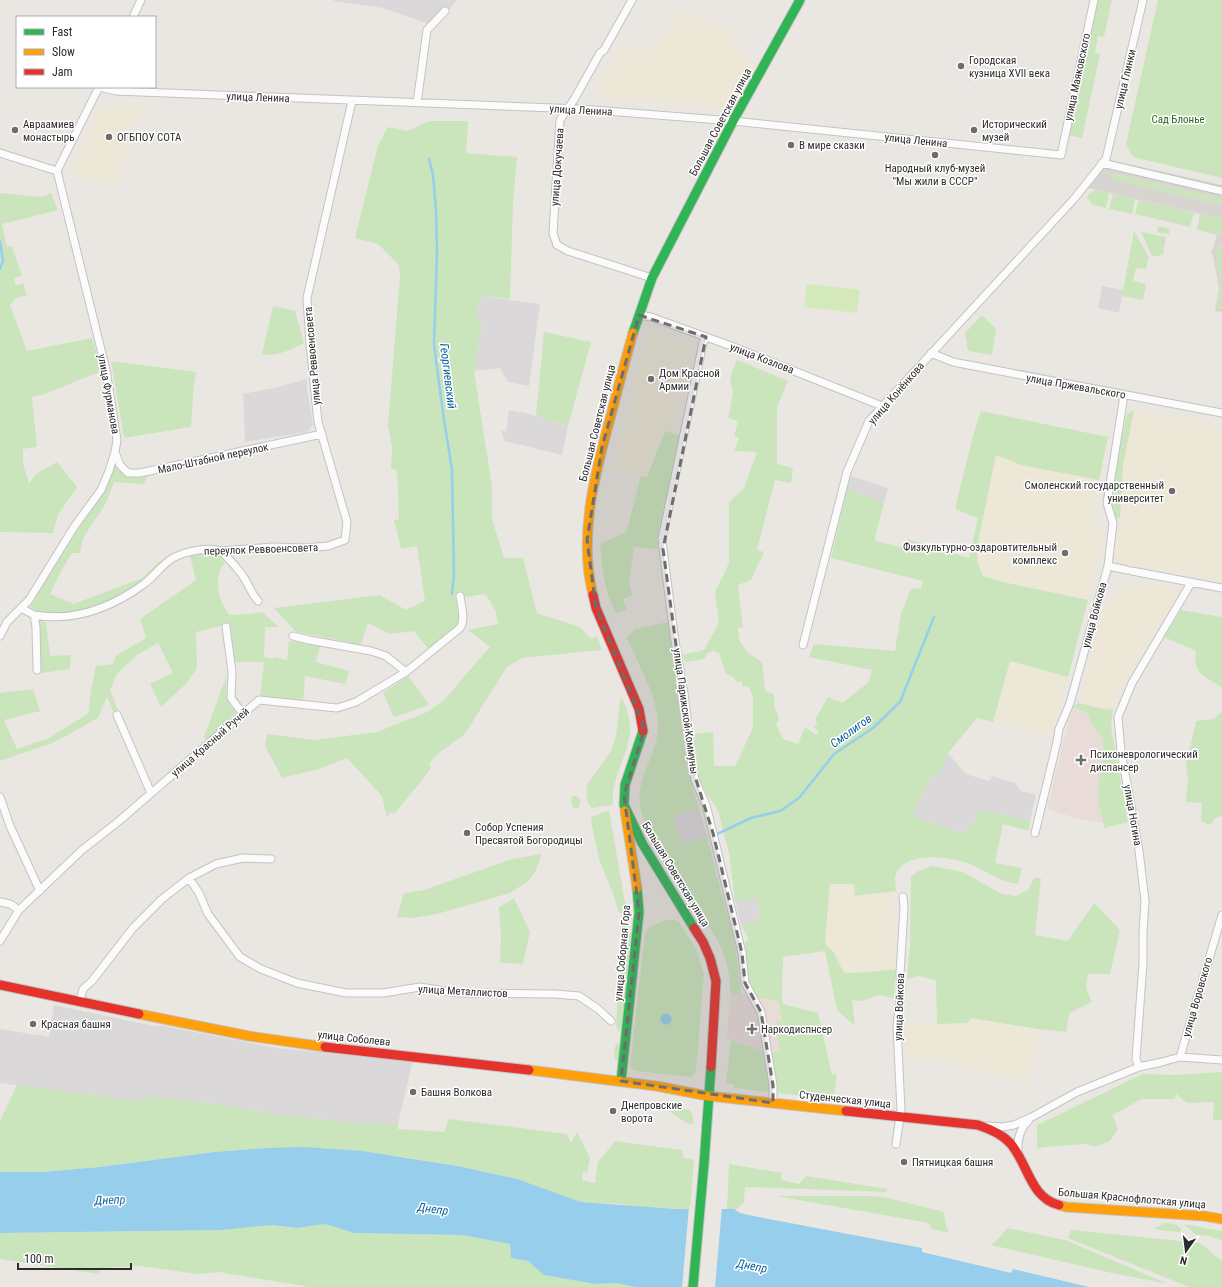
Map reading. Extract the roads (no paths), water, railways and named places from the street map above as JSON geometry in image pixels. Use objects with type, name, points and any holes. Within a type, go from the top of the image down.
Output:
[{"type":"main road","name":"Большая Советская улица","points":[[693,1287],[704,1164],[716,987],[713,965],[703,942],[642,843],[624,805],[625,785],[643,733],[642,722],[639,709],[596,608],[592,592],[587,555],[587,540],[593,487],[602,447],[639,315],[652,278],[733,121],[800,0]]},
{"type":"main road","name":"улица Соборная Гора","points":[[620,1081],[639,912],[636,878],[624,805]]},
{"type":"main road","name":"улица Соболева","points":[[0,985],[281,1042],[620,1081],[708,1096]]},
{"type":"main road","name":"Студенческая улица","points":[[708,1096],[978,1125],[1000,1134],[1014,1147],[1018,1155]]},
{"type":"main road","name":"Большая Краснофлотская улица","points":[[1018,1155],[1038,1192],[1050,1203],[1058,1206],[1204,1216],[1222,1219]]},
{"type":"street","points":[[133,16],[141,0]]},
{"type":"street","name":"улица Докучаева","points":[[632,0],[604,50],[600,53],[568,109],[560,120],[553,233],[557,244],[568,251],[652,278]]},
{"type":"street","name":"улица Маяковского","points":[[1061,155],[1094,0]]},
{"type":"street","name":"улица Глинки","points":[[1104,161],[1143,0]]},
{"type":"street","points":[[416,103],[427,30],[445,11]]},
{"type":"street","points":[[0,153],[58,171],[99,88]]},
{"type":"street","name":"улица Ленина","points":[[103,88],[116,91],[568,109],[733,121],[1061,155]]},
{"type":"street","name":"улица Реввоенсовета","points":[[345,540],[347,522],[318,422],[311,360],[307,298],[352,101]]},
{"type":"street","points":[[1104,161],[1222,191]]},
{"type":"street","name":"улица Конёнкова","points":[[803,645],[847,472],[869,421],[1047,226],[1074,199],[1104,161]]},
{"type":"street","name":"улица Фурманова","points":[[0,636],[7,622],[29,600],[74,526],[101,490],[109,471],[117,440],[106,370],[58,171]]},
{"type":"street","name":"улица Козлова","points":[[639,315],[651,317],[706,337],[882,406]]},
{"type":"street","name":"улица Парижской Коммуны","points":[[706,337],[703,343],[662,539],[662,549],[684,693],[695,780],[706,805],[717,848],[742,953],[745,983],[761,1012],[773,1085],[774,1103]]},
{"type":"street","name":"улица Пржевальского","points":[[931,353],[952,362],[1222,413]]},
{"type":"street","name":"улица Войкова","points":[[1035,833],[1059,729],[1070,703],[1108,566],[1113,523],[1107,503],[1123,394]]},
{"type":"street","name":"Мало-Штабной переулок","points":[[115,452],[120,465],[128,473],[140,473],[322,434]]},
{"type":"street","name":"переулок Реввоенсовета","points":[[34,615],[50,618],[78,615],[105,607],[144,584],[173,558],[190,552],[214,549],[221,551],[273,547],[306,548],[328,546],[345,540]]},
{"type":"street","points":[[221,551],[238,570],[246,581],[251,594],[258,601]]},
{"type":"street","points":[[1108,566],[1222,588]]},
{"type":"street","name":"улица Ногина","points":[[1139,1067],[1136,1059],[1143,964],[1144,901],[1139,851],[1121,751],[1118,717],[1132,683],[1191,583]]},
{"type":"street","name":"улица Красный Ручей","points":[[0,941],[19,910],[82,850],[119,821],[259,700],[337,708],[356,702],[406,672],[462,626],[463,617],[460,596]]},
{"type":"street","points":[[21,608],[34,615],[36,627],[37,670]]},
{"type":"street","points":[[226,627],[232,672],[231,698],[243,714]]},
{"type":"street","points":[[293,636],[371,651],[386,656],[406,672]]},
{"type":"street","points":[[117,715],[151,793]]},
{"type":"street","points":[[0,797],[10,826],[40,891]]},
{"type":"street","points":[[80,1001],[82,989],[92,981],[133,928],[162,899],[190,878],[216,864],[243,858],[271,859]]},
{"type":"street","name":"улица Металлистов","points":[[190,878],[199,893],[208,914],[240,957],[261,969],[297,983],[346,993],[383,993],[420,987],[458,993],[555,994],[579,996],[598,1009],[611,1021]]},
{"type":"street","name":"улица Войкова","points":[[896,1144],[900,1117],[897,1026],[901,990],[900,974],[904,907],[903,896]]},
{"type":"street","points":[[0,902],[10,904],[19,910]]},
{"type":"street","name":"улица Воровского","points":[[1180,1057],[1219,934],[1222,915]]},
{"type":"street","name":"Студенческая улица","points":[[978,1125],[1002,1127],[1014,1125],[1032,1117],[1077,1092],[1139,1067],[1180,1057],[1222,1060]]},
{"type":"street","name":"Студенческая улица","points":[[1018,1155],[1018,1138],[1025,1123],[1032,1117]]},
{"type":"water","points":[[666,1013],[670,1015],[672,1019],[670,1023],[666,1025],[662,1023],[660,1019],[662,1015]]},
{"type":"water","name":"Днепр","points":[[305,1147],[362,1151],[458,1166],[517,1179],[581,1202],[675,1209],[734,1209],[740,1213],[748,1215],[922,1248],[922,1252],[1011,1273],[1013,1269],[1089,1287],[635,1287],[616,1283],[595,1284],[544,1275],[528,1261],[511,1258],[510,1244],[462,1235],[354,1233],[325,1224],[297,1228],[272,1225],[222,1230],[0,1233],[0,1172],[42,1172],[100,1167],[214,1152]]},
{"type":"waterway","name":"Георгиевский","points":[[429,159],[433,175],[436,211],[437,252],[434,344],[452,470],[454,575],[452,594]]},
{"type":"waterway","points":[[0,241],[3,261],[0,269]]},
{"type":"waterway","name":"Смолигов","points":[[717,834],[751,818],[780,811],[799,798],[834,754],[873,728],[900,702],[934,617]]},
{"type":"place","name":"Городская кузница XVII века","points":[[961,66]]},
{"type":"place","name":"Авраамиев монастырь","points":[[15,130]]},
{"type":"place","name":"Исторический музей","points":[[974,130]]},
{"type":"place","name":"ОГБПОУ СОТА","points":[[109,137]]},
{"type":"place","name":"В мире сказки","points":[[791,145]]},
{"type":"place","name":"Народный клуб-музей \"Мы жили в СССР\"","points":[[935,155]]},
{"type":"place","name":"Дом Красной Армии","points":[[651,379]]},
{"type":"place","name":"Смоленский государственный университет","points":[[1172,491]]},
{"type":"place","name":"Физкультурно-оздаровтительный комплекс","points":[[1065,553]]},
{"type":"place","name":"Психоневрологический диспансер","points":[[1081,760]]},
{"type":"place","name":"Собор Успения Пресвятой Богородицы","points":[[467,833]]},
{"type":"place","name":"Красная башня","points":[[33,1024]]},
{"type":"place","name":"Наркодиспнсер","points":[[752,1029]]},
{"type":"place","name":"Башня Волкова","points":[[413,1092]]},
{"type":"place","name":"Днепровские ворота","points":[[613,1111]]},
{"type":"place","name":"Пятницкая башня","points":[[904,1162]]},
{"type":"park label","name":"Сад Блонье","points":[[1178,119]]}]
